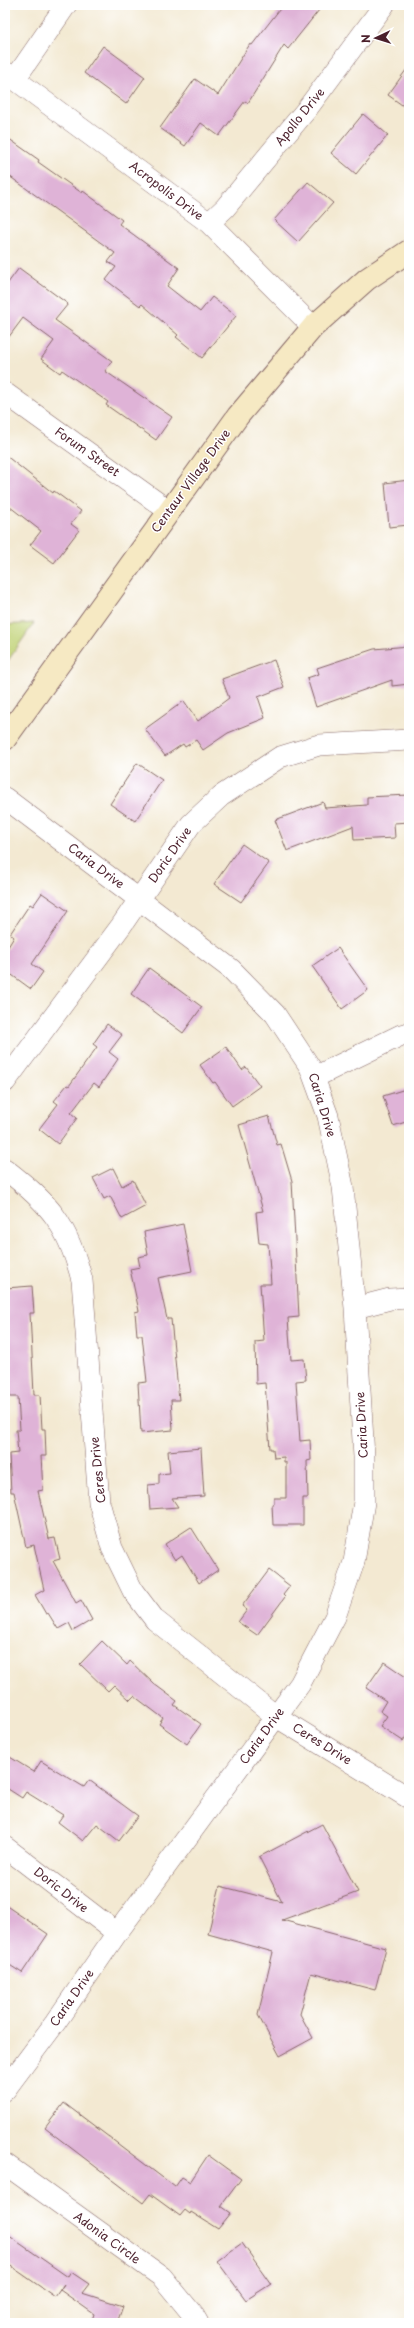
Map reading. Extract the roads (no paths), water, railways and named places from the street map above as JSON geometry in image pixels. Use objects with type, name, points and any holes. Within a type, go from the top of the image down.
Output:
[{"type":"street","points":[[10,76],[66,5]]},
{"type":"street","name":"Apollo Drive","points":[[209,223],[225,208],[307,109],[384,5]]},
{"type":"street","name":"Acropolis Drive","points":[[10,76],[209,223],[313,327]]},
{"type":"street","name":"Centaur Village Drive","points":[[5,739],[238,416],[313,327],[367,279],[409,252]]},
{"type":"street","name":"Forum Street","points":[[5,393],[169,511]]},
{"type":"street","name":"Doric Drive","points":[[5,1082],[192,824],[221,796],[280,757],[319,745],[409,740]]},
{"type":"street","name":"Caria Drive","points":[[5,798],[231,969],[275,1014],[315,1077],[328,1116],[343,1187],[355,1308],[364,1472],[364,1502],[354,1562],[334,1617],[300,1684],[117,1932],[55,2023],[5,2090]]},
{"type":"street","points":[[315,1077],[401,1035],[409,1033]]},
{"type":"street","name":"Ceres Drive","points":[[5,1168],[38,1195],[59,1220],[74,1249],[82,1280],[99,1502],[112,1548],[133,1591],[155,1620],[277,1717],[409,1798]]},
{"type":"street","points":[[355,1308],[390,1299],[409,1298]]},
{"type":"street","name":"Doric Drive","points":[[5,1847],[117,1932]]},
{"type":"street","name":"Adonia Circle","points":[[5,2164],[162,2277],[198,2323]]}]
